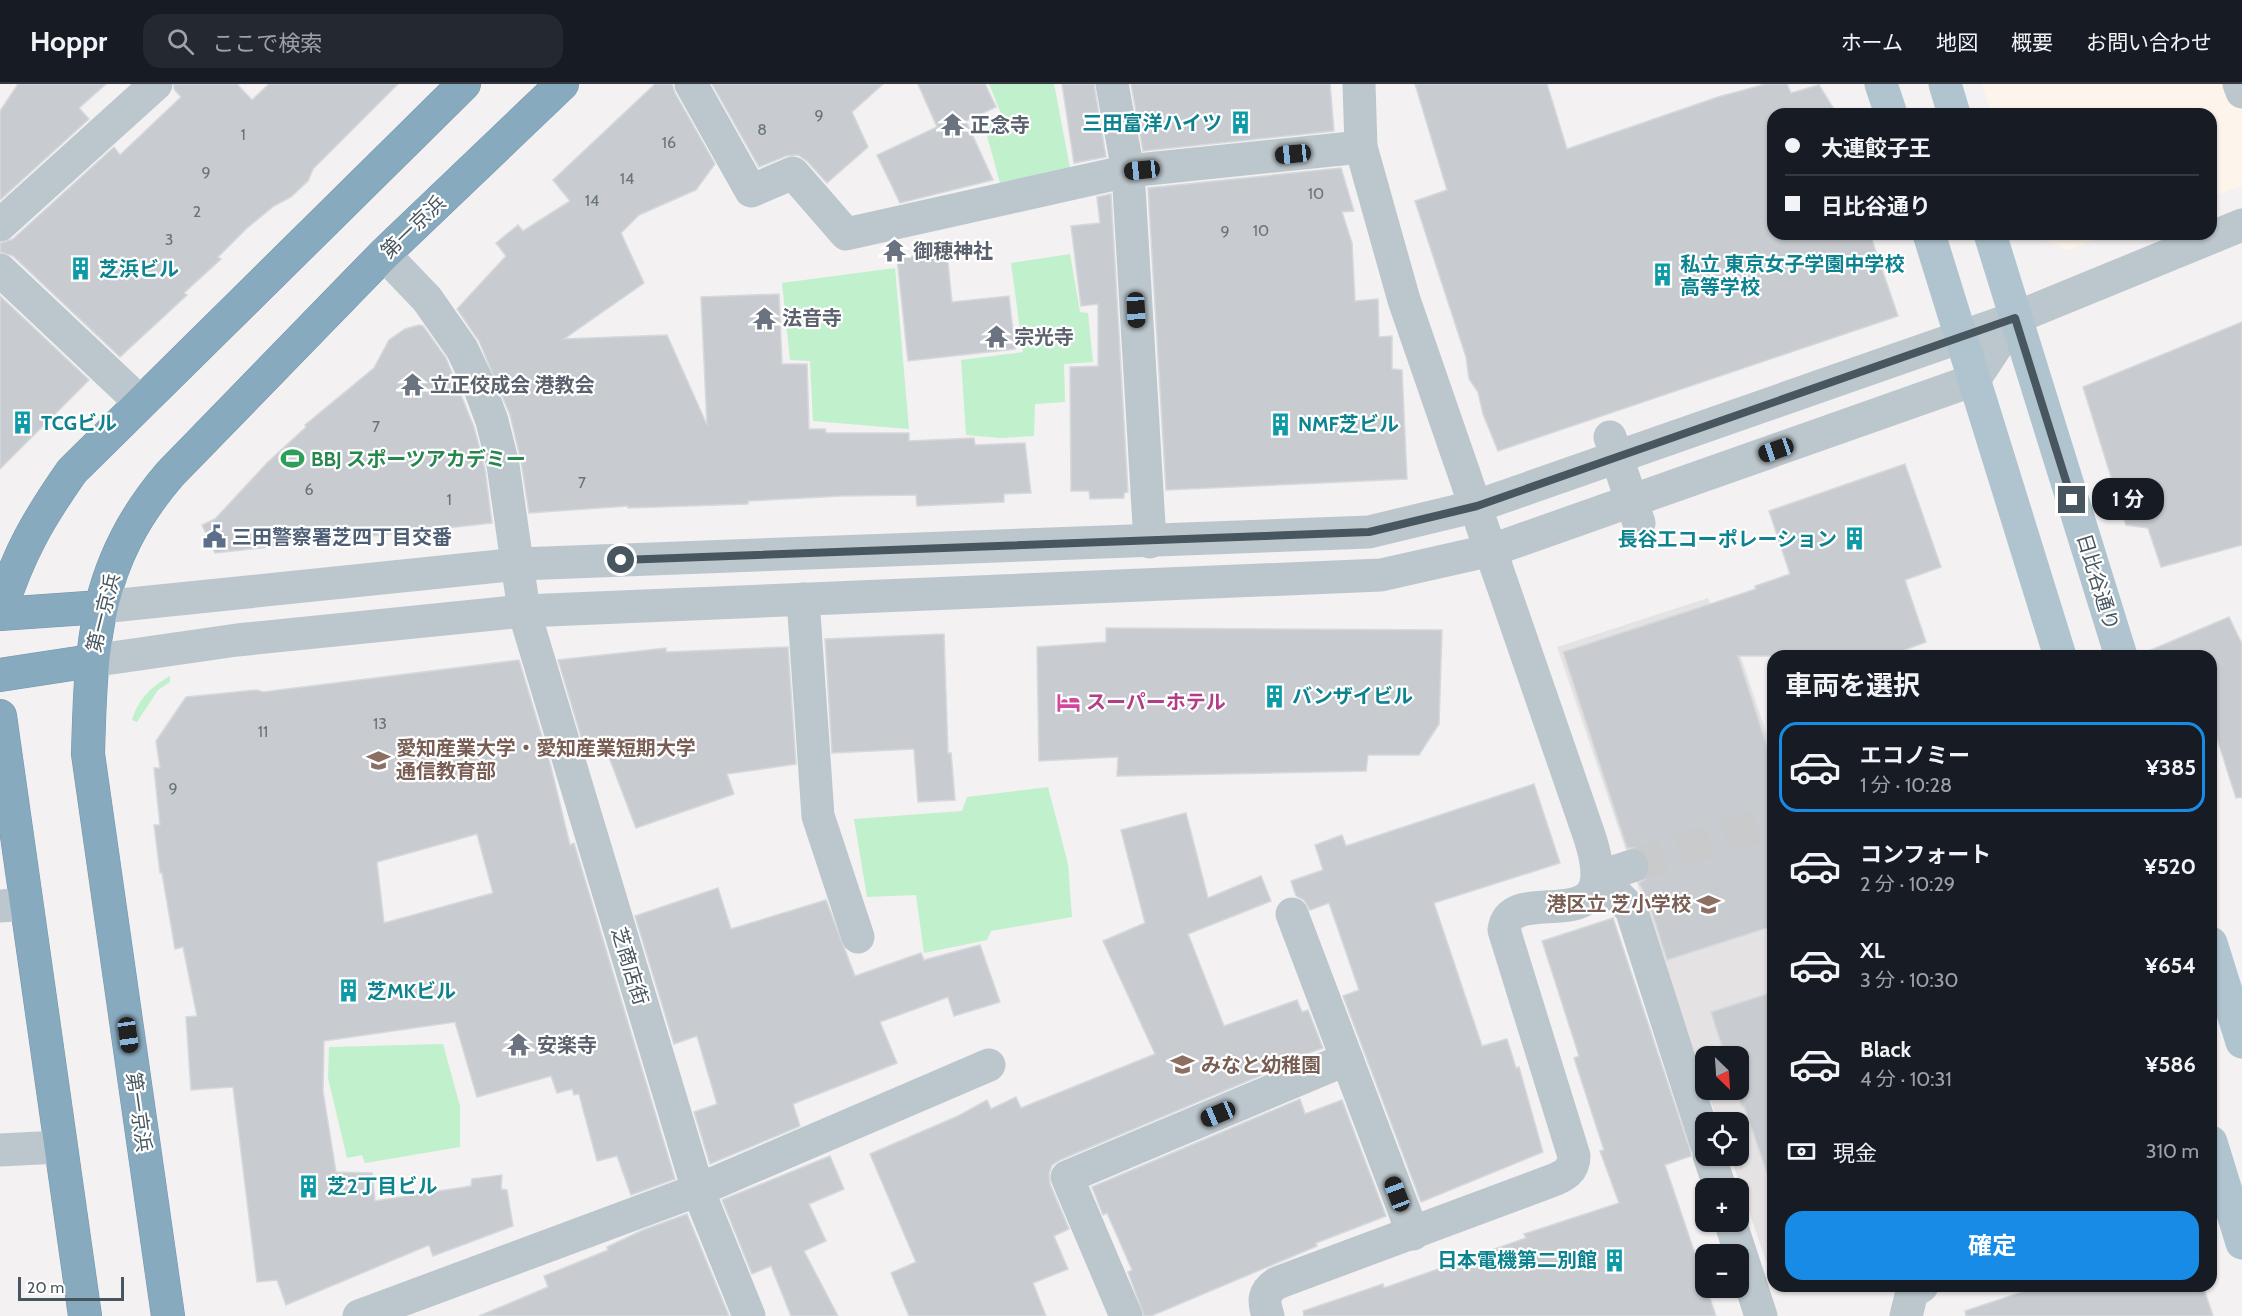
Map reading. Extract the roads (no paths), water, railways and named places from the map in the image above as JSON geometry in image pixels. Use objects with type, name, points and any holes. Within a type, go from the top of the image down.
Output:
[{"type":"highway","points":[[101,607],[0,613],[15,564],[38,520],[72,471],[464,84]]},
{"type":"highway","name":"第一京浜","points":[[168,1316],[88,754],[91,661],[101,607],[118,554],[130,528],[151,496],[384,254],[562,84]]},
{"type":"highway","points":[[0,675],[91,661]]},
{"type":"highway","points":[[0,716],[13,905],[59,1147],[85,1316]]},
{"type":"main road","points":[[1881,84],[1889,108]]},
{"type":"main road","points":[[1945,84],[1952,108]]},
{"type":"main road","points":[[1931,240],[2058,650]]},
{"type":"main road","name":"日比谷通り","points":[[1992,240],[2119,650]]},
{"type":"main road","points":[[2217,962],[2242,1042]]},
{"type":"main road","points":[[2217,1184],[2242,1243]]},
{"type":"street","points":[[0,225],[156,84]]},
{"type":"street","points":[[691,84],[751,192],[793,172],[846,234],[1128,171],[1361,147]]},
{"type":"street","points":[[1112,84],[1128,171],[1150,542]]},
{"type":"street","points":[[1268,1316],[1264,1299],[1268,1289],[1277,1283],[1413,1234],[1561,1177],[1570,1171],[1574,1164],[1574,1156],[1504,930],[1505,919],[1513,911],[1523,908],[1555,908],[1587,897],[1596,888],[1599,877],[1597,859],[1404,300],[1361,147],[1359,84]]},
{"type":"street","points":[[2240,84],[2242,91]]},
{"type":"street","points":[[2217,235],[2242,225]]},
{"type":"street","points":[[101,607],[519,564],[1369,532],[1477,506],[2015,318],[2205,240]]},
{"type":"street","name":"芝商店街","points":[[384,254],[426,299],[462,349],[478,383],[503,465],[524,611],[698,1190],[749,1316]]},
{"type":"street","points":[[0,270],[141,403]]},
{"type":"street","points":[[91,661],[216,642],[524,611],[1381,575],[1492,550],[1974,380],[2015,318]]},
{"type":"street","points":[[1610,437],[1639,523]]},
{"type":"street","points":[[803,599],[818,816],[858,937]]},
{"type":"street","points":[[1599,877],[1632,866]]},
{"type":"street","points":[[1599,877],[1631,909],[1696,1112]]},
{"type":"street","points":[[1292,914],[1413,1234]]},
{"type":"street","points":[[1126,1316],[1067,1177],[1347,1059]]},
{"type":"street","points":[[359,1316],[698,1190],[989,1065]]},
{"type":"street","points":[[0,1150],[59,1147]]},
{"type":"street","points":[[1734,1232],[1761,1316]]},
{"type":"street","points":[[1906,1316],[1912,1292]]},
{"type":"tunnel","points":[[1632,866],[1767,823]]},
{"type":"place","name":"三田富洋ハイツ","points":[[1240,123]]},
{"type":"place","name":"正念寺","points":[[952,125]]},
{"type":"place","name":"御穂神社","points":[[895,251]]},
{"type":"place","name":"芝浜ビル","points":[[81,269]]},
{"type":"place","name":"私立 東京女子学園中学校 高等学校","points":[[1662,275]]},
{"type":"place","name":"法音寺","points":[[764,318]]},
{"type":"place","name":"宗光寺","points":[[996,337]]},
{"type":"place","name":"立正佼成会 港教会","points":[[412,385]]},
{"type":"place","name":"TCGビル","points":[[23,423]]},
{"type":"place","name":"NMF芝ビル","points":[[1280,424]]},
{"type":"place","name":"BBJ スポーツアカデミー","points":[[293,459]]},
{"type":"place","name":"三田警察署芝四丁目交番","points":[[214,537]]},
{"type":"place","name":"長谷工コーポレーション","points":[[1855,539]]},
{"type":"place","name":"バンザイビル","points":[[1274,696]]},
{"type":"place","name":"スーパーホテル","points":[[1068,702]]},
{"type":"place","name":"愛知産業大学・愛知産業短期大学 通信教育部","points":[[378,760]]},
{"type":"place","name":"港区立 芝小学校","points":[[1709,904]]},
{"type":"place","name":"芝MKビル","points":[[349,991]]},
{"type":"place","name":"安楽寺","points":[[519,1045]]},
{"type":"place","name":"みなと幼稚園","points":[[1183,1065]]},
{"type":"place","name":"芝2丁目ビル","points":[[309,1186]]},
{"type":"place","name":"日本電機第二別館","points":[[1615,1260]]}]
